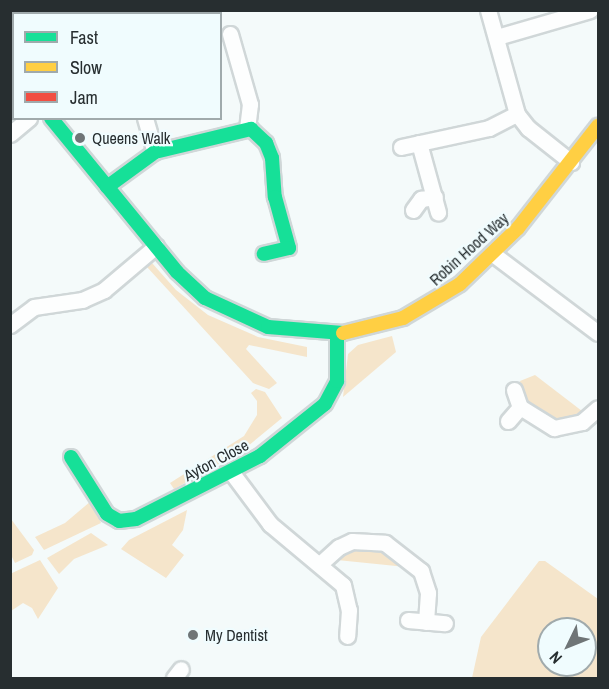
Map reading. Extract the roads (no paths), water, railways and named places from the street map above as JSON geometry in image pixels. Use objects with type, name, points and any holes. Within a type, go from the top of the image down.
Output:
[{"type":"street","points":[[488,10],[517,114],[528,128],[572,162]]},
{"type":"street","points":[[497,37],[591,10]]},
{"type":"street","points":[[228,42],[250,104],[247,129]]},
{"type":"street","points":[[401,147],[489,128],[517,114]]},
{"type":"street","points":[[10,134],[27,120]]},
{"type":"street","name":"Robin Hood Way","points":[[53,120],[191,287],[243,318],[301,333],[336,334],[381,326],[423,309],[493,254],[541,202],[598,126]]},
{"type":"street","points":[[146,120],[155,152]]},
{"type":"street","points":[[107,187],[155,152],[247,129],[256,131],[268,148],[275,197],[289,248],[264,254]]},
{"type":"street","points":[[412,210],[421,199],[436,204],[418,143]]},
{"type":"street","points":[[10,325],[34,307],[81,300],[104,290],[156,246]]},
{"type":"street","points":[[493,254],[598,333]]},
{"type":"street","name":"Ayton Close","points":[[71,457],[104,510],[119,521],[136,519],[232,472],[275,445],[330,398],[337,381],[336,334]]},
{"type":"street","points":[[514,390],[520,407],[554,428],[563,428],[582,422],[598,408]]},
{"type":"street","points":[[508,421],[520,407]]},
{"type":"street","points":[[232,472],[270,524],[337,577],[346,592],[347,636]]},
{"type":"street","points":[[321,563],[352,541],[385,543],[421,571],[428,593],[426,622]]},
{"type":"street","points":[[408,620],[445,623]]},
{"type":"place","name":"Queens Walk","points":[[80,138]]},
{"type":"place","name":"My Dentist","points":[[193,635]]}]
